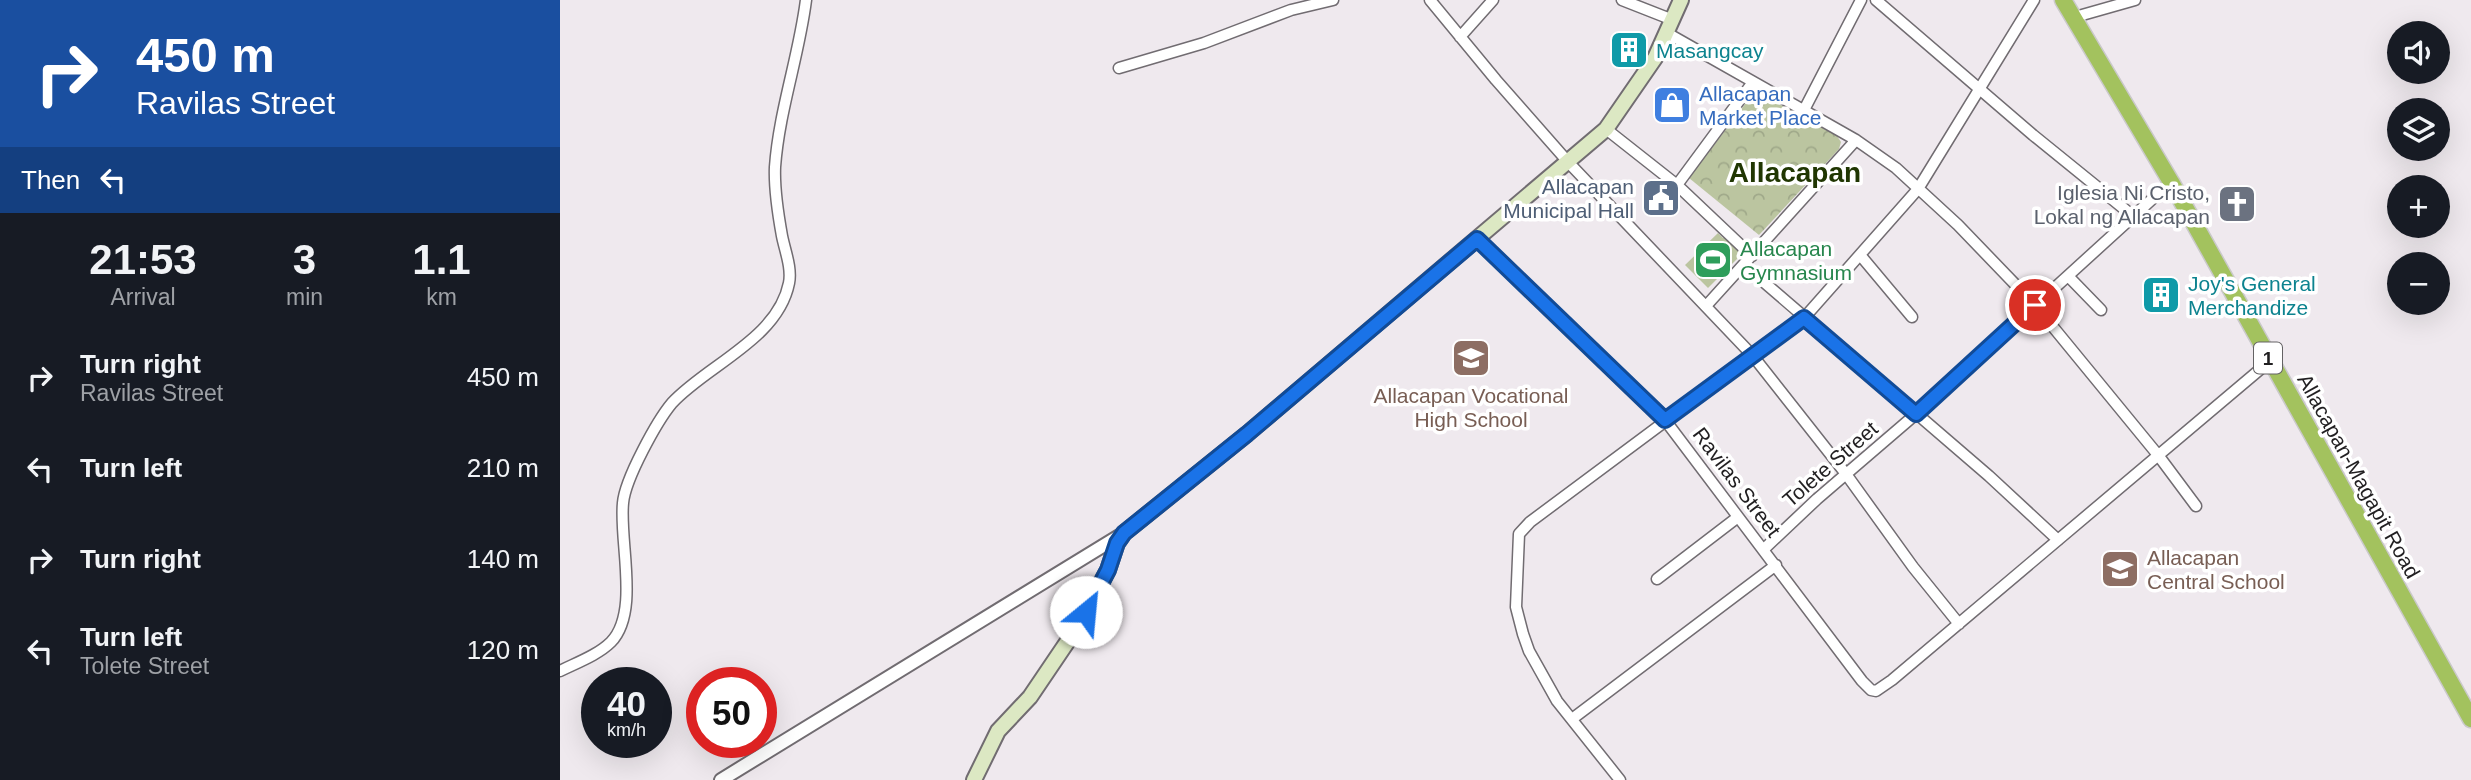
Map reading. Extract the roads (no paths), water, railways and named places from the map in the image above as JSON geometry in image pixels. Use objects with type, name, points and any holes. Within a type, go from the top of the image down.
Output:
[{"type":"highway","name":"Allacapan-Magapit Road","points":[[2063,0],[2171,182],[2471,719]]},
{"type":"main road","points":[[974,780],[998,731],[1030,697],[1076,629],[1108,570],[1117,543],[1124,533],[1247,434],[1606,129],[1655,58],[1681,0]]},
{"type":"street","points":[[560,671],[611,642],[624,621],[626,606],[623,500],[639,461],[665,413],[688,389],[745,346],[772,317],[784,298],[790,272],[781,228],[775,169],[806,0]]},
{"type":"street","points":[[1119,68],[1205,43],[1291,10],[1333,0]]},
{"type":"street","points":[[1430,0],[1569,163],[1753,356],[1959,624],[2270,360]]},
{"type":"street","points":[[1460,37],[1493,0]]},
{"type":"street","points":[[1622,0],[1670,27],[1753,82],[1883,157],[1958,225],[2035,305],[2196,506]]},
{"type":"street","points":[[1804,110],[1861,0]]},
{"type":"street","points":[[1876,0],[2133,216]]},
{"type":"street","points":[[1620,780],[1557,701],[1522,634],[1517,607],[1519,534],[1665,420],[1804,318],[1918,189],[2034,0]]},
{"type":"street","points":[[2075,17],[2135,0]]},
{"type":"street","points":[[1677,185],[1753,82]]},
{"type":"street","points":[[1606,129],[1677,185],[1752,256]]},
{"type":"street","points":[[1706,306],[1856,140]]},
{"type":"street","name":"Tolete Street","points":[[1764,550],[2171,182]]},
{"type":"street","name":"Ravilas Street","points":[[1477,239],[1665,420],[1867,686],[1876,691],[1959,624]]},
{"type":"street","points":[[1861,256],[1912,317]]},
{"type":"street","points":[[1744,265],[2058,540]]},
{"type":"street","points":[[2068,276],[2101,310]]},
{"type":"street","points":[[1657,579],[1738,517]]},
{"type":"street","points":[[721,780],[1124,533]]},
{"type":"street","points":[[1572,719],[1776,565]]},
{"type":"place","name":"Masangcay","points":[[1629,50]]},
{"type":"place","name":"Allacapan Market Place","points":[[1672,105]]},
{"type":"place","name":"Allacapan Municipal Hall","points":[[1661,198]]},
{"type":"place","name":"Iglesia Ni Cristo, Lokal ng Allacapan","points":[[2237,204]]},
{"type":"place","name":"Allacapan Gymnasium","points":[[1713,260]]},
{"type":"place","name":"Joy's General Merchandize","points":[[2161,295]]},
{"type":"place","name":"Allacapan Vocational High School","points":[[1471,358]]},
{"type":"place","name":"Allacapan Central School","points":[[2120,569]]},
{"type":"district","name":"Allacapan","points":[[1795,172]]}]
